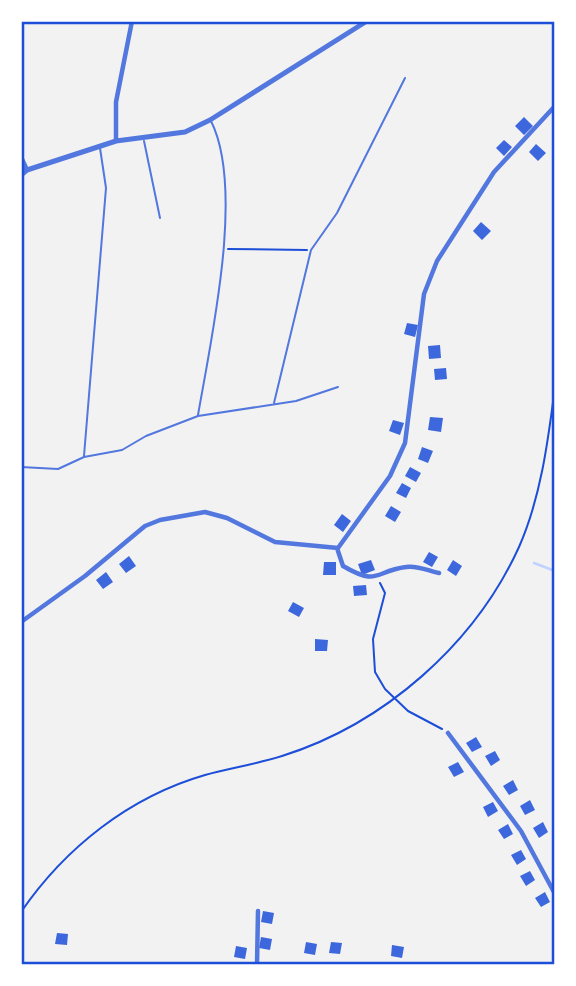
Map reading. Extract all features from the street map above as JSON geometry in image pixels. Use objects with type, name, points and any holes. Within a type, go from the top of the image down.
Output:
[{"type":"street","points":[[116,141],[116,102],[132,21]]},
{"type":"street","points":[[21,175],[27,170],[116,141],[144,140],[185,132],[210,120],[367,21]]},
{"type":"street","points":[[337,548],[390,476],[405,443],[424,294],[437,261],[494,172],[555,106]]},
{"type":"street","points":[[21,158],[27,170]]},
{"type":"street","points":[[21,622],[86,576],[145,526],[160,520],[205,512],[228,518],[275,542],[337,548]]},
{"type":"street","points":[[337,548],[343,566],[364,577],[377,577],[407,567],[439,573]]},
{"type":"street","points":[[448,733],[521,831],[555,894]]},
{"type":"street","points":[[257,965],[258,911]]},
{"type":"lane","points":[[274,403],[312,250],[337,213],[405,78]]},
{"type":"lane","points":[[198,415],[218,305],[222,249],[224,167],[221,143],[210,120]]},
{"type":"lane","points":[[144,140],[160,218]]},
{"type":"lane","points":[[84,457],[106,188],[100,147]]},
{"type":"lane","points":[[21,467],[58,469],[84,457],[122,450],[146,436],[198,415],[296,401],[338,387]]},
{"type":"path","points":[[222,249],[312,250]]},
{"type":"path","points":[[21,912],[55,866],[80,843],[142,802],[197,778],[282,756],[324,741],[362,721],[395,698],[461,635],[493,593],[518,548],[535,500],[555,387]]},
{"type":"path","points":[[377,577],[385,593],[373,639],[373,661],[377,678],[414,715],[448,733]]},
{"type":"building","points":[[524,117],[533,126],[524,135],[515,126]]},
{"type":"building","points":[[504,140],[512,147],[504,156],[496,148]]},
{"type":"building","points":[[536,144],[546,153],[538,161],[529,152]]},
{"type":"building","points":[[481,222],[491,231],[482,240],[473,231]]},
{"type":"building","points":[[407,323],[418,325],[415,337],[404,334]]},
{"type":"building","points":[[440,345],[441,358],[429,359],[428,346]]},
{"type":"building","points":[[446,368],[447,379],[435,380],[434,369]]},
{"type":"building","points":[[430,417],[443,418],[441,432],[428,430]]},
{"type":"building","points":[[393,420],[404,423],[400,435],[389,431]]},
{"type":"building","points":[[422,447],[433,451],[428,463],[418,459]]},
{"type":"building","points":[[410,467],[421,473],[416,482],[405,476]]},
{"type":"building","points":[[402,483],[411,488],[406,498],[396,493]]},
{"type":"building","points":[[391,506],[401,512],[395,522],[385,516]]},
{"type":"building","points":[[342,514],[351,521],[343,532],[334,525]]},
{"type":"building","points":[[429,552],[438,557],[432,567],[423,562]]},
{"type":"building","points":[[129,556],[136,566],[126,573],[119,564]]},
{"type":"building","points":[[371,560],[375,570],[362,575],[358,564]]},
{"type":"building","points":[[453,560],[462,566],[456,576],[447,570]]},
{"type":"building","points":[[324,562],[336,562],[336,575],[323,575]]},
{"type":"building","points":[[106,572],[113,582],[103,589],[96,580]]},
{"type":"building","points":[[366,585],[367,595],[354,596],[353,586]]},
{"type":"building","points":[[293,602],[304,608],[299,617],[288,611]]},
{"type":"building","points":[[315,639],[328,640],[327,651],[315,651]]},
{"type":"building","points":[[476,737],[482,747],[472,752],[466,743]]},
{"type":"building","points":[[495,751],[500,760],[491,766],[485,756]]},
{"type":"building","points":[[458,762],[464,772],[454,777],[448,767]]},
{"type":"building","points":[[513,780],[518,790],[509,795],[503,786]]},
{"type":"building","points":[[530,800],[535,810],[525,815],[520,806]]},
{"type":"building","points":[[493,802],[498,811],[488,817],[483,807]]},
{"type":"building","points":[[543,822],[548,832],[539,838],[533,828]]},
{"type":"building","points":[[508,824],[513,834],[504,839],[498,830]]},
{"type":"building","points":[[521,850],[526,859],[517,865],[511,855]]},
{"type":"building","points":[[530,871],[535,880],[526,886],[520,876]]},
{"type":"building","points":[[545,892],[550,902],[541,907],[535,898]]},
{"type":"building","points":[[263,911],[274,913],[272,924],[261,922]]},
{"type":"building","points":[[57,933],[68,934],[67,945],[55,944]]},
{"type":"building","points":[[261,937],[272,939],[270,950],[259,948]]},
{"type":"building","points":[[306,942],[317,944],[315,955],[304,953]]},
{"type":"building","points":[[331,942],[342,943],[340,954],[329,953]]},
{"type":"building","points":[[392,945],[404,947],[402,958],[391,956]]},
{"type":"building","points":[[236,946],[247,948],[245,959],[234,957]]},
{"type":"waterway","points":[[534,563],[555,571]]}]
